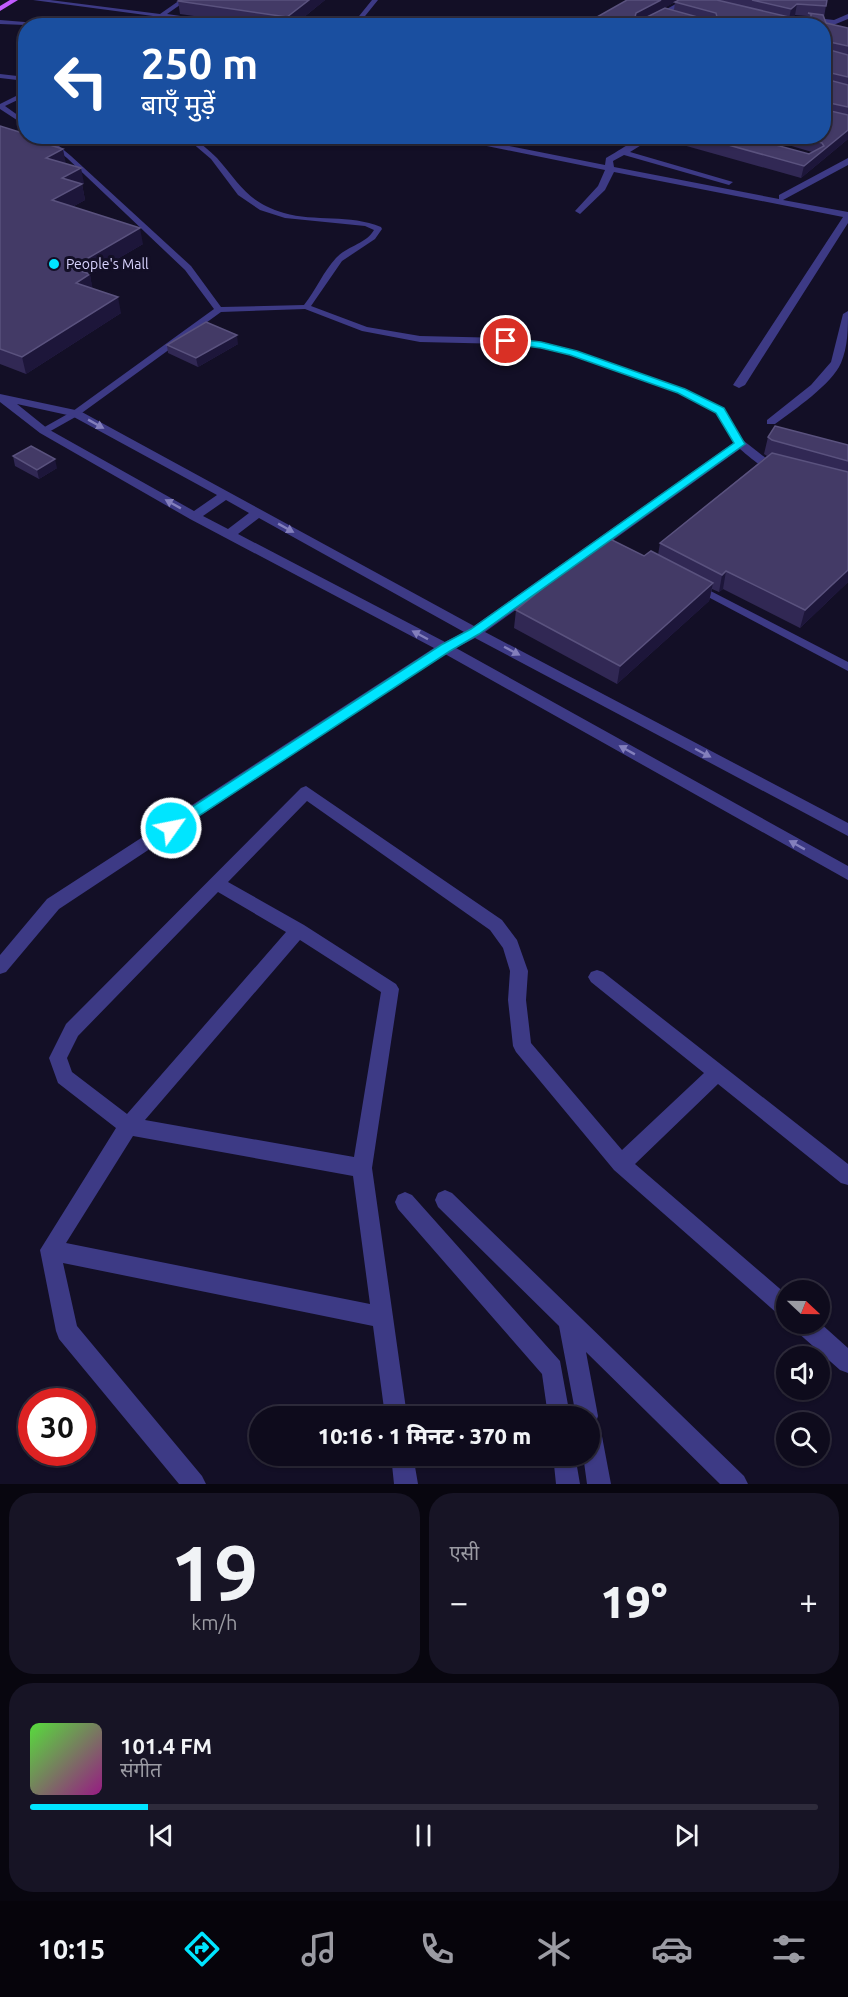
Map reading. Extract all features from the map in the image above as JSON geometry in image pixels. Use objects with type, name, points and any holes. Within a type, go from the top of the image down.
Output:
[{"type":"main road","points":[[0,9],[15,0]]},
{"type":"street","points":[[654,18],[666,17],[687,0],[699,3]]},
{"type":"street","points":[[831,25],[847,15]]},
{"type":"street","points":[[0,76],[18,78]]},
{"type":"street","points":[[484,144],[848,215],[622,153]]},
{"type":"street","points":[[580,211],[605,184],[611,168],[609,160],[638,144]]},
{"type":"street","points":[[782,197],[848,161]]},
{"type":"street","points":[[740,385],[848,216]]},
{"type":"street","points":[[771,422],[815,387],[836,363],[848,314]]},
{"type":"street","points":[[0,397],[76,413],[475,632],[848,830]]},
{"type":"street","points":[[0,397],[44,431],[194,516],[445,648],[848,874]]},
{"type":"street","points":[[0,967],[53,904],[611,542],[740,444],[763,462],[794,471]]},
{"type":"street","points":[[194,516],[226,495]]},
{"type":"street","points":[[229,534],[258,513]]},
{"type":"street","points":[[362,1168],[128,1126],[65,1077],[58,1058],[72,1030],[306,792],[496,926],[511,945],[519,971],[517,1000],[522,1046],[621,1164],[776,1299]]},
{"type":"street","points":[[216,883],[298,930],[390,989],[362,1168],[394,1406]]},
{"type":"street","points":[[194,1484],[67,1331],[50,1250],[128,1126],[298,930]]},
{"type":"street","points":[[597,977],[848,1176]]},
{"type":"street","points":[[621,1164],[717,1072]]},
{"type":"street","points":[[445,1200],[736,1484]]},
{"type":"street","points":[[405,1202],[552,1369],[558,1406]]},
{"type":"street","points":[[50,1250],[381,1317]]},
{"type":"street","points":[[569,1321],[585,1406]]},
{"type":"street","points":[[816,1334],[848,1362]]},
{"type":"street","points":[[404,1466],[406,1484]]},
{"type":"street","points":[[566,1466],[568,1484]]},
{"type":"street","points":[[596,1466],[599,1484]]},
{"type":"lane","points":[[36,0],[185,18]]},
{"type":"lane","points":[[73,4],[80,0]]},
{"type":"lane","points":[[162,15],[184,0]]},
{"type":"lane","points":[[360,18],[375,0]]},
{"type":"lane","points":[[0,22],[18,23]]},
{"type":"lane","points":[[18,97],[0,106],[18,118]]},
{"type":"lane","points":[[52,144],[188,268],[219,310]]},
{"type":"lane","points":[[196,144],[213,158],[241,193],[263,208],[285,216],[367,224],[378,229],[376,236],[345,254],[334,267],[318,294],[306,307]]},
{"type":"lane","points":[[44,431],[76,413],[219,310],[306,307],[365,329],[409,337],[506,341],[541,345],[574,353],[681,391],[720,411],[740,444]]},
{"type":"lane","points":[[690,584],[848,667]]},
{"type":"building","points":[[179,0],[309,0],[287,17]]},
{"type":"building","points":[[627,0],[661,0],[636,13],[635,17],[647,17],[665,8],[701,18],[595,18]]},
{"type":"building","points":[[679,0],[717,0],[793,18],[701,18],[717,17],[716,13],[675,2]]},
{"type":"building","points":[[752,0],[827,0],[826,6],[797,4],[791,9]]},
{"type":"building","points":[[808,13],[823,15],[824,18],[793,18],[811,17]]},
{"type":"building","points":[[831,24],[848,28],[848,46],[831,42]]},
{"type":"building","points":[[831,50],[848,55],[848,77],[831,73]]},
{"type":"building","points":[[831,81],[848,85],[848,107],[831,103]]},
{"type":"building","points":[[831,111],[848,115],[848,130],[831,144]]},
{"type":"building","name":"People's Mall","points":[[0,126],[18,132],[18,144],[47,144],[63,149],[46,158],[81,168],[62,178],[82,184],[52,200],[140,228],[71,268],[90,274],[76,283],[118,297],[22,357],[0,349]]},
{"type":"building","points":[[725,144],[772,144],[809,154],[824,146],[823,144],[831,144],[804,166]]},
{"type":"building","points":[[206,322],[237,335],[196,358],[167,345]]},
{"type":"building","points":[[775,426],[848,445],[848,461],[772,440],[768,437]]},
{"type":"building","points":[[31,446],[55,459],[37,470],[13,456]]},
{"type":"building","points":[[772,453],[848,472],[848,570],[805,610],[726,571],[722,575],[660,543]]},
{"type":"building","points":[[606,537],[644,556],[651,551],[713,583],[620,666],[516,610]]},
{"type":"place","name":"People's Mall","points":[[54,264]]},
{"type":"route","points":[[171,828],[445,648],[475,632],[740,444],[720,411],[681,391],[574,353],[541,345],[506,341]]}]
